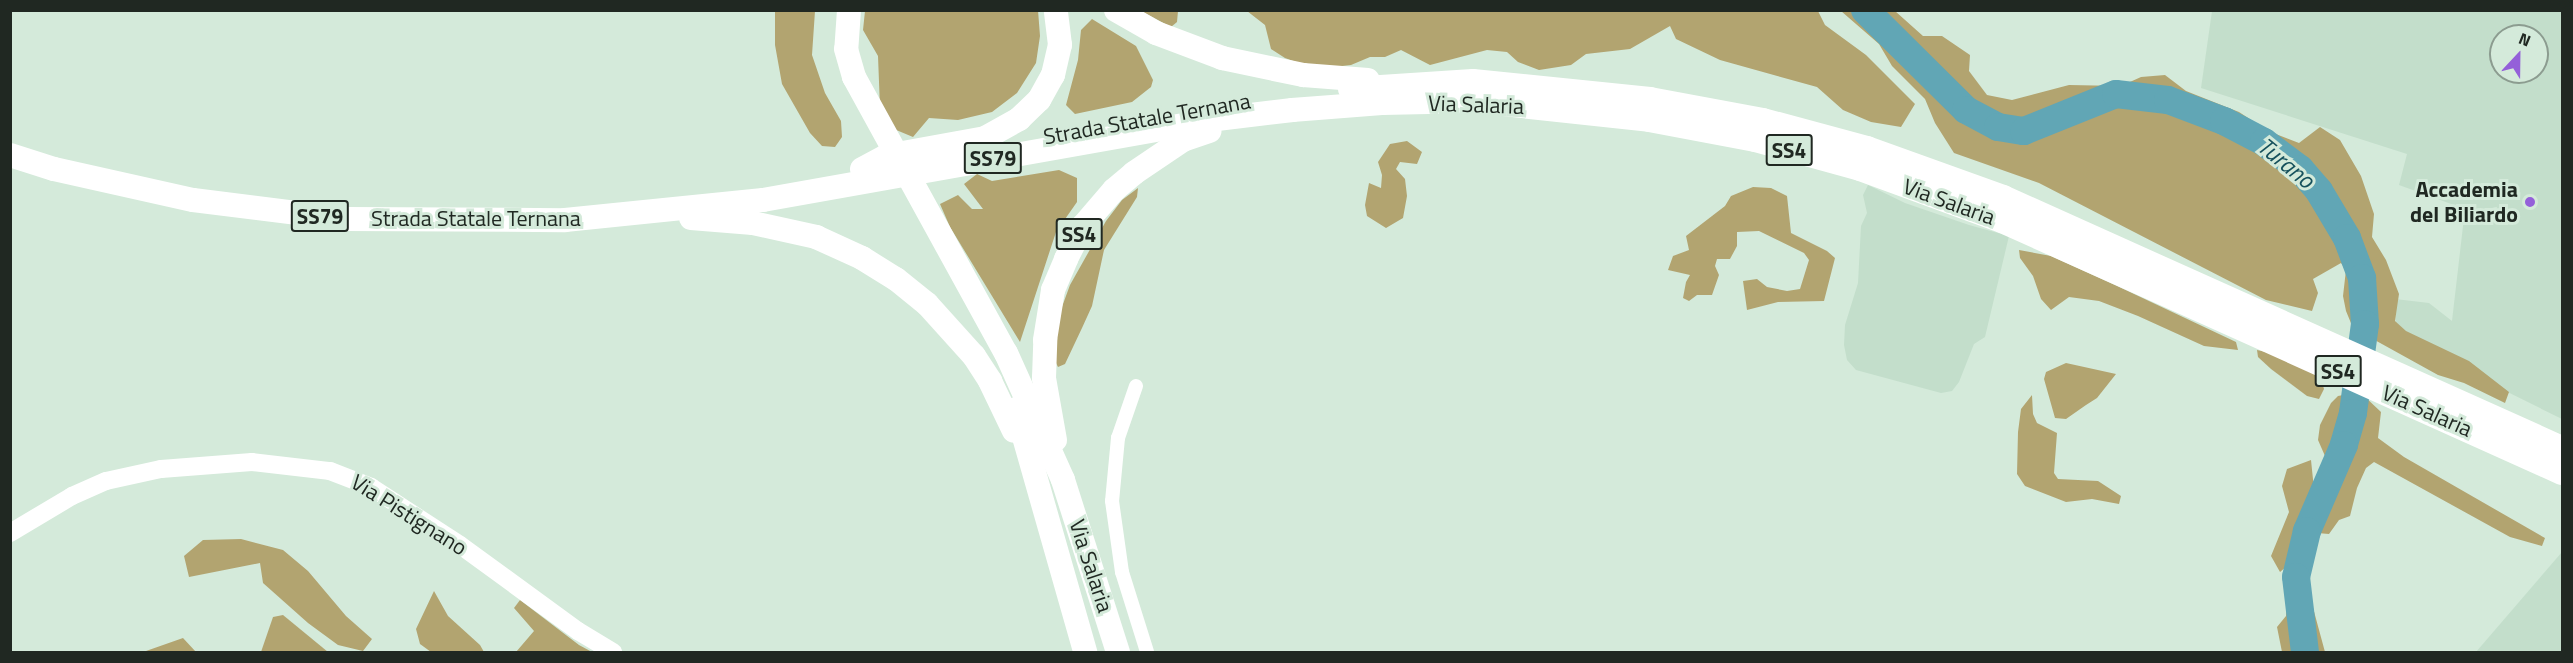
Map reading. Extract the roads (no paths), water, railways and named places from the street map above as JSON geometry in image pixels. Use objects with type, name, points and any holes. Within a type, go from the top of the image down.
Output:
[{"type":"highway","points":[[837,10],[833,33],[841,83],[871,122],[1006,353],[1063,480]]},
{"type":"highway","points":[[849,10],[846,35],[849,63],[871,122]]},
{"type":"highway","points":[[862,169],[886,156],[985,138],[1020,119],[1039,100],[1053,75],[1060,45],[1056,10]]},
{"type":"highway","name":"SS4","points":[[1116,10],[1178,43],[1245,64],[1303,75],[1425,83]]},
{"type":"highway","name":"Via Salaria","points":[[1425,83],[1473,81],[1650,99],[1763,120],[1868,148],[2003,197],[2258,323],[2422,397],[2562,448]]},
{"type":"highway","name":"Strada Statale Ternana","points":[[695,207],[763,189],[862,169],[1277,96],[1425,83]]},
{"type":"highway","name":"Via Salaria","points":[[1292,110],[1382,103],[1475,101],[1648,120],[1755,140],[1860,169],[2001,221],[2258,323]]},
{"type":"highway","name":"Strada Statale Ternana","points":[[10,155],[54,169],[193,200],[346,219],[566,220],[763,200],[1217,119],[1292,110]]},
{"type":"highway","name":"SS4","points":[[1063,480],[1044,378],[1045,340],[1053,290],[1083,226],[1120,184],[1184,140],[1220,127],[1292,110]]},
{"type":"highway","points":[[635,214],[753,223],[816,237],[862,258],[896,279],[927,304],[974,356],[1002,405],[1040,485]]},
{"type":"highway","points":[[926,219],[1000,370],[1024,429],[1040,485]]},
{"type":"highway","name":"Via Salaria","points":[[2422,397],[2528,457],[2562,473]]},
{"type":"highway","points":[[2528,457],[2562,478]]},
{"type":"highway","name":"Via Salaria","points":[[1063,480],[1119,652]]},
{"type":"highway","name":"Via Salaria","points":[[1040,485],[1084,652]]},
{"type":"street","points":[[1136,386],[1118,438],[1112,501],[1122,572],[1147,652]]},
{"type":"street","name":"Via Pistignano","points":[[10,533],[72,496],[106,481],[161,469],[252,462],[330,471],[371,487],[460,545],[579,631],[613,652]]},
{"type":"waterway","name":"Turano","points":[[1865,10],[1966,110],[1998,127],[2024,131],[2116,94],[2168,100],[2224,121],[2264,142],[2300,169],[2319,191],[2347,238],[2362,278],[2365,324],[2353,413],[2344,445],[2307,531],[2296,577],[2305,652]]},
{"type":"place","name":"Accademia del Biliardo","points":[[2530,202]]}]
